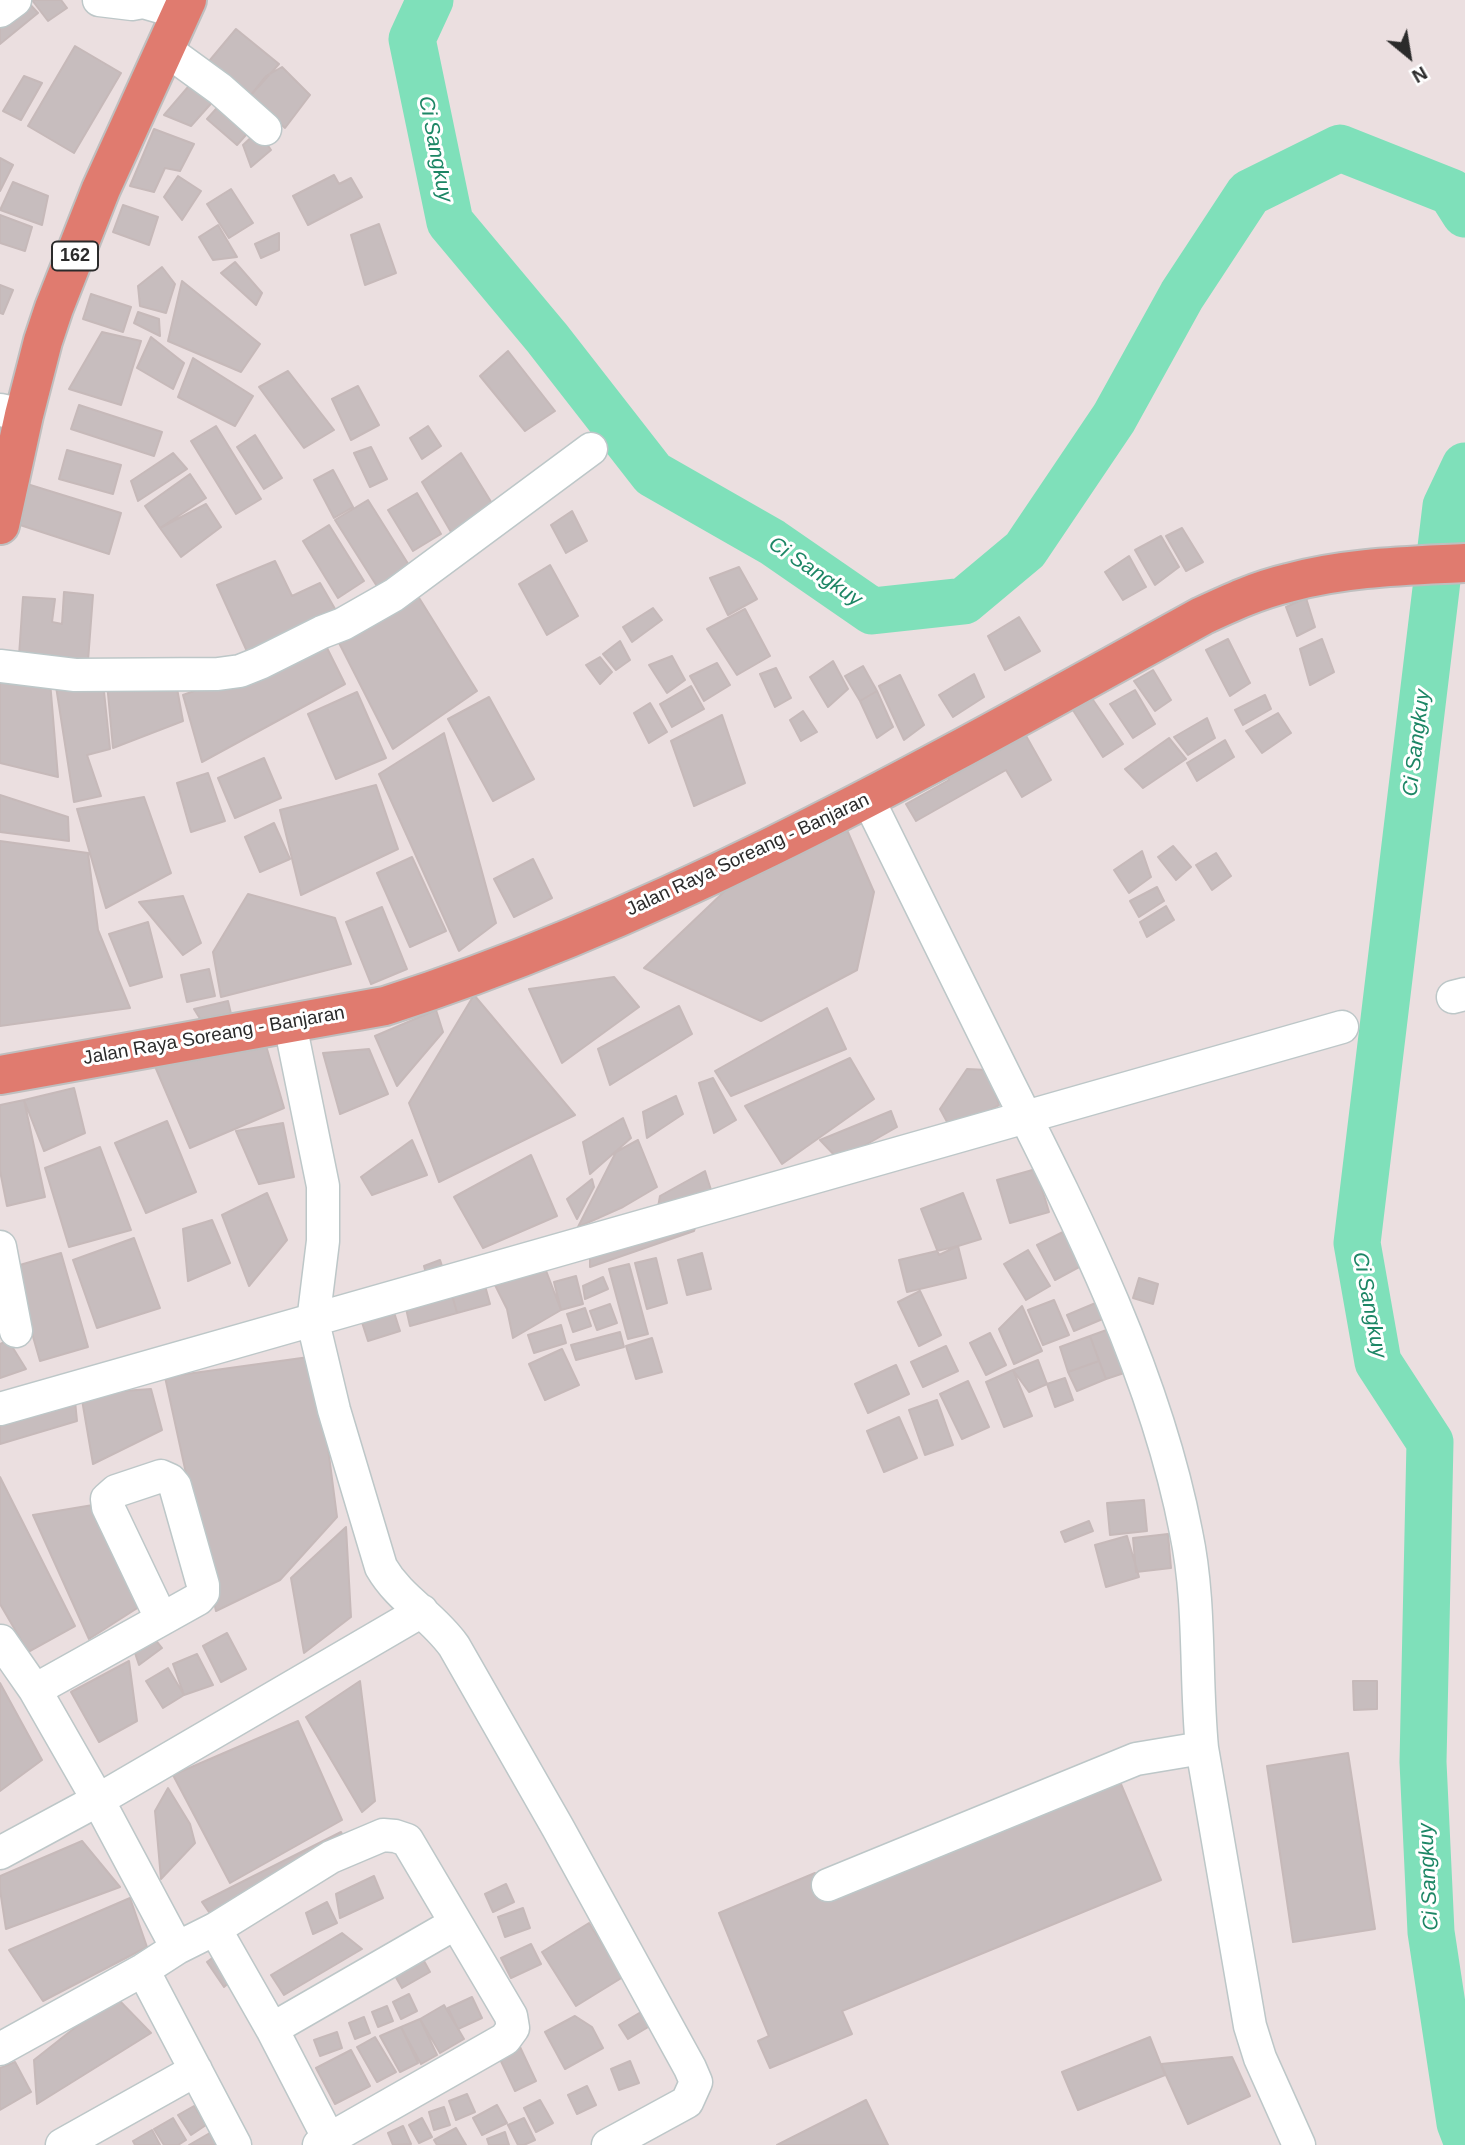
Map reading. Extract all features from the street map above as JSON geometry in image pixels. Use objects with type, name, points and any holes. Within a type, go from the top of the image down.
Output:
[{"type":"main road","name":"162","points":[[0,526],[12,413],[43,341],[101,189],[184,7]]},
{"type":"main road","name":"Jalan Raya Soreang - Banjaran","points":[[0,1075],[385,1006],[497,968],[573,938],[868,799],[1232,602],[1288,582],[1375,567],[1465,563]]},
{"type":"street","points":[[0,11],[15,0]]},
{"type":"street","points":[[99,0],[184,7]]},
{"type":"street","points":[[165,49],[220,89],[265,128]]},
{"type":"street","points":[[0,666],[75,675],[218,674],[240,671],[343,624],[394,595],[591,449]]},
{"type":"street","points":[[868,799],[1092,1254],[1143,1381],[1186,1532],[1197,1604],[1198,1710],[1202,1748],[1250,2026],[1270,2082],[1299,2145]]},
{"type":"street","points":[[290,1024],[323,1186],[323,1241],[313,1322],[334,1410],[381,1567],[391,1585],[441,1629],[454,1646],[558,1828],[696,2082],[687,2102],[608,2145]]},
{"type":"street","points":[[0,1409],[1342,1027]]},
{"type":"street","points":[[0,1247],[16,1331]]},
{"type":"street","points":[[0,1853],[98,1800],[422,1611]]},
{"type":"street","points":[[35,1690],[161,1618]]},
{"type":"street","points":[[0,1641],[35,1690],[98,1800],[177,1948]]},
{"type":"street","points":[[828,1885],[1136,1759],[1202,1748]]},
{"type":"street","points":[[0,2049],[215,1929],[331,1857],[383,1835],[407,1840],[511,2016],[513,2028],[505,2039],[324,2142],[272,2029],[215,1929]]},
{"type":"street","points":[[272,2029],[456,1923]]},
{"type":"street","points":[[143,1970],[235,2145]]},
{"type":"street","points":[[62,2145],[196,2070]]},
{"type":"building","points":[[26,0],[38,13],[0,44],[0,18]]},
{"type":"building","points":[[32,0],[61,0],[67,8],[48,21]]},
{"type":"building","points":[[236,29],[279,64],[250,96],[205,66]]},
{"type":"building","points":[[75,46],[121,73],[74,153],[28,126]]},
{"type":"building","points":[[282,67],[310,95],[285,128],[250,96],[266,76]]},
{"type":"building","points":[[24,76],[42,83],[21,120],[3,111]]},
{"type":"building","points":[[194,80],[216,98],[191,126],[164,115]]},
{"type":"building","points":[[224,100],[254,126],[237,145],[207,119]]},
{"type":"building","points":[[154,129],[194,144],[180,171],[165,168],[154,192],[130,186]]},
{"type":"building","points":[[258,131],[271,150],[251,167],[243,145]]},
{"type":"building","points":[[0,158],[13,165],[0,191]]},
{"type":"building","points":[[334,175],[339,184],[351,178],[362,197],[308,225],[293,196]]},
{"type":"building","points":[[178,176],[201,191],[182,220],[164,197]]},
{"type":"building","points":[[13,182],[48,196],[42,225],[0,210]]},
{"type":"building","points":[[231,189],[253,223],[229,238],[207,204]]},
{"type":"building","points":[[123,205],[158,217],[149,245],[113,232]]},
{"type":"building","points":[[0,215],[32,227],[25,251],[0,243]]},
{"type":"building","points":[[379,224],[396,273],[365,285],[351,235]]},
{"type":"building","points":[[218,225],[237,257],[213,260],[199,237]]},
{"type":"building","points":[[279,233],[279,250],[261,258],[255,244]]},
{"type":"building","points":[[235,262],[262,293],[256,305],[221,273]]},
{"type":"building","points":[[162,267],[175,284],[166,313],[140,306],[138,286]]},
{"type":"building","points":[[182,281],[260,344],[241,372],[168,341]]},
{"type":"building","points":[[0,285],[13,290],[3,314],[0,313]]},
{"type":"building","points":[[91,294],[131,307],[123,332],[83,319]]},
{"type":"building","points":[[138,312],[159,319],[160,336],[134,323]]},
{"type":"building","points":[[102,332],[141,341],[121,405],[69,389]]},
{"type":"building","points":[[151,337],[184,363],[173,389],[137,368]]},
{"type":"building","points":[[508,351],[555,411],[525,431],[480,376]]},
{"type":"building","points":[[193,358],[253,396],[235,426],[178,397]]},
{"type":"building","points":[[288,371],[334,430],[304,448],[259,387]]},
{"type":"building","points":[[358,386],[379,425],[351,440],[332,399]]},
{"type":"building","points":[[79,405],[162,432],[154,456],[71,429]]},
{"type":"building","points":[[216,426],[261,499],[236,514],[191,441]]},
{"type":"building","points":[[428,426],[441,446],[422,459],[410,438]]},
{"type":"building","points":[[255,435],[282,478],[264,489],[237,447]]},
{"type":"building","points":[[371,447],[387,479],[370,487],[354,453]]},
{"type":"building","points":[[67,450],[121,465],[113,494],[59,479]]},
{"type":"building","points":[[173,453],[187,469],[138,501],[131,481]]},
{"type":"building","points":[[461,453],[493,505],[451,532],[422,482]]},
{"type":"building","points":[[333,470],[353,507],[334,518],[314,480]]},
{"type":"building","points":[[190,474],[206,498],[160,528],[145,506]]},
{"type":"building","points":[[27,484],[121,513],[109,554],[17,524]]},
{"type":"building","points":[[417,493],[441,534],[413,551],[388,510]]},
{"type":"building","points":[[368,500],[412,570],[380,591],[335,520]]},
{"type":"building","points":[[206,504],[221,527],[181,557],[160,528]]},
{"type":"building","points":[[572,511],[587,541],[566,553],[551,525]]},
{"type":"building","points":[[329,525],[364,581],[338,598],[303,541]]},
{"type":"building","points":[[1182,528],[1203,562],[1186,571],[1166,536]]},
{"type":"building","points":[[1161,536],[1179,567],[1155,585],[1135,550]]},
{"type":"building","points":[[1129,556],[1146,587],[1123,600],[1105,572]]},
{"type":"building","points":[[275,561],[292,596],[320,583],[338,614],[250,658],[217,585]]},
{"type":"building","points":[[550,565],[578,616],[547,635],[519,584]]},
{"type":"building","points":[[739,567],[757,599],[728,615],[710,578]]},
{"type":"building","points":[[64,592],[93,595],[88,661],[19,656],[23,597],[55,599],[52,622],[62,624]]},
{"type":"building","points":[[416,593],[477,691],[393,749],[336,637]]},
{"type":"building","points":[[1306,598],[1315,627],[1297,636],[1286,607]]},
{"type":"building","points":[[653,608],[662,620],[632,642],[623,627]]},
{"type":"building","points":[[745,609],[770,656],[737,675],[707,629]]},
{"type":"building","points":[[1019,617],[1040,651],[1005,670],[988,636]]},
{"type":"building","points":[[1228,639],[1250,683],[1230,696],[1206,650]]},
{"type":"building","points":[[1322,639],[1334,672],[1310,685],[1300,649]]},
{"type":"building","points":[[620,641],[630,660],[616,670],[603,654]]},
{"type":"building","points":[[325,644],[345,684],[202,762],[183,695]]},
{"type":"building","points":[[672,656],[685,680],[667,693],[649,665]]},
{"type":"building","points":[[600,657],[612,672],[600,684],[586,665]]},
{"type":"building","points":[[833,661],[848,689],[828,707],[810,677]]},
{"type":"building","points":[[717,663],[730,685],[704,701],[690,676]]},
{"type":"building","points":[[863,666],[877,691],[860,701],[845,676]]},
{"type":"building","points":[[776,668],[791,698],[775,707],[760,674]]},
{"type":"building","points":[[1153,670],[1171,700],[1155,711],[1134,681]]},
{"type":"building","points":[[974,674],[984,697],[953,717],[939,695]]},
{"type":"building","points":[[900,675],[924,725],[904,740],[879,686]]},
{"type":"building","points":[[0,678],[50,681],[58,777],[0,763]]},
{"type":"building","points":[[55,680],[103,682],[110,749],[87,755],[101,796],[74,802]]},
{"type":"building","points":[[107,683],[176,683],[183,721],[113,748]]},
{"type":"building","points":[[691,686],[704,709],[672,727],[660,704]]},
{"type":"building","points":[[1135,690],[1155,724],[1133,738],[1110,704]]},
{"type":"building","points":[[877,691],[893,727],[877,738],[860,701]]},
{"type":"building","points":[[357,692],[386,758],[336,779],[308,714]]},
{"type":"building","points":[[1265,695],[1271,709],[1243,725],[1235,710]]},
{"type":"building","points":[[489,697],[534,779],[493,801],[448,719]]},
{"type":"building","points":[[1091,697],[1123,744],[1103,757],[1071,707]]},
{"type":"building","points":[[650,703],[667,732],[649,743],[634,713]]},
{"type":"building","points":[[803,711],[817,732],[801,741],[790,720]]},
{"type":"building","points":[[1278,713],[1291,733],[1262,753],[1246,731]]},
{"type":"building","points":[[722,715],[745,783],[694,806],[671,741]]},
{"type":"building","points":[[1207,718],[1215,738],[1188,755],[1174,737]]},
{"type":"building","points":[[444,733],[496,923],[459,951],[379,774]]},
{"type":"building","points":[[1025,734],[1051,780],[1022,797],[1006,770],[916,821],[906,804],[949,780],[945,772]]},
{"type":"building","points":[[1169,738],[1186,759],[1143,788],[1125,769]]},
{"type":"building","points":[[1225,740],[1234,757],[1197,781],[1187,763]]},
{"type":"building","points":[[264,758],[281,798],[235,818],[218,778]]},
{"type":"building","points":[[208,773],[225,821],[191,832],[177,783]]},
{"type":"building","points":[[376,785],[398,849],[301,895],[280,810]]},
{"type":"building","points":[[0,795],[68,817],[69,841],[0,832]]},
{"type":"building","points":[[144,797],[171,873],[106,908],[77,809]]},
{"type":"building","points":[[274,823],[290,859],[260,872],[245,837]]},
{"type":"building","points":[[847,830],[874,892],[857,970],[761,1021],[644,968],[728,888]]},
{"type":"building","points":[[0,841],[88,853],[98,930],[130,1008],[0,1026]]},
{"type":"building","points":[[1173,846],[1191,867],[1176,880],[1158,857]]},
{"type":"building","points":[[1142,851],[1151,877],[1129,893],[1114,870]]},
{"type":"building","points":[[1216,853],[1231,876],[1212,890],[1196,865]]},
{"type":"building","points":[[412,857],[446,931],[410,947],[377,873]]},
{"type":"building","points":[[533,859],[552,898],[514,917],[494,879]]},
{"type":"building","points":[[1157,887],[1164,901],[1139,917],[1130,901]]},
{"type":"building","points":[[248,894],[335,918],[351,964],[221,997],[213,952]]},
{"type":"building","points":[[183,896],[201,943],[183,955],[139,902]]},
{"type":"building","points":[[1166,906],[1174,920],[1147,937],[1140,922]]},
{"type":"building","points":[[382,907],[407,969],[371,984],[346,922]]},
{"type":"building","points":[[148,922],[162,977],[130,986],[109,934]]},
{"type":"building","points":[[209,969],[215,996],[187,1002],[181,975]]},
{"type":"building","points":[[614,977],[639,1007],[562,1063],[529,989]]},
{"type":"building","points":[[474,995],[575,1115],[439,1182],[409,1103]]},
{"type":"building","points":[[228,1001],[232,1018],[204,1025],[194,1009]]},
{"type":"building","points":[[679,1006],[692,1034],[610,1085],[598,1049]]},
{"type":"building","points":[[827,1008],[846,1049],[731,1096],[715,1071]]},
{"type":"building","points":[[436,1010],[443,1032],[397,1086],[375,1036]]},
{"type":"building","points":[[265,1042],[284,1108],[190,1148],[154,1064]]},
{"type":"building","points":[[369,1049],[388,1094],[340,1114],[323,1053]]},
{"type":"building","points":[[850,1058],[874,1099],[782,1164],[745,1106]]},
{"type":"building","points":[[967,1069],[988,1070],[999,1105],[952,1131],[940,1109]]},
{"type":"building","points":[[713,1078],[736,1120],[714,1133],[699,1083]]},
{"type":"building","points":[[74,1088],[85,1133],[44,1151],[24,1100]]},
{"type":"building","points":[[676,1096],[683,1114],[647,1138],[643,1112]]},
{"type":"building","points":[[24,1100],[45,1197],[7,1206],[0,1171],[0,1105]]},
{"type":"building","points":[[891,1111],[897,1127],[839,1160],[820,1140]]},
{"type":"building","points":[[623,1118],[631,1138],[590,1174],[583,1142]]},
{"type":"building","points":[[167,1121],[196,1192],[146,1213],[115,1143]]},
{"type":"building","points":[[283,1123],[294,1177],[259,1184],[236,1131]]},
{"type":"building","points":[[412,1140],[427,1175],[372,1195],[361,1177]]},
{"type":"building","points":[[638,1140],[657,1187],[623,1207],[578,1227],[616,1152]]},
{"type":"building","points":[[100,1147],[131,1230],[69,1247],[45,1168]]},
{"type":"building","points":[[531,1155],[557,1216],[483,1248],[454,1197]]},
{"type":"building","points":[[1036,1169],[1049,1212],[1010,1223],[997,1180]]},
{"type":"building","points":[[705,1171],[712,1193],[657,1213],[660,1196]]},
{"type":"building","points":[[592,1179],[594,1187],[577,1219],[567,1199]]},
{"type":"building","points":[[267,1193],[287,1240],[249,1286],[222,1215]]},
{"type":"building","points":[[963,1193],[981,1239],[939,1255],[921,1209]]},
{"type":"building","points":[[212,1220],[230,1263],[188,1281],[183,1229]]},
{"type":"building","points":[[698,1220],[694,1231],[590,1267],[590,1251]]},
{"type":"building","points":[[1063,1232],[1081,1266],[1055,1280],[1037,1245]]},
{"type":"building","points":[[134,1238],[160,1308],[97,1328],[73,1260]]},
{"type":"building","points":[[958,1246],[966,1278],[907,1292],[899,1260]]},
{"type":"building","points":[[1028,1250],[1050,1286],[1026,1300],[1004,1264]]},
{"type":"building","points":[[61,1253],[88,1347],[40,1361],[13,1267]]},
{"type":"building","points":[[702,1253],[711,1289],[687,1295],[678,1260]]},
{"type":"building","points":[[656,1258],[667,1303],[647,1309],[635,1263]]},
{"type":"building","points":[[440,1260],[444,1272],[427,1277],[424,1266]]},
{"type":"building","points":[[629,1264],[648,1334],[628,1339],[609,1269]]},
{"type":"building","points":[[545,1268],[561,1310],[513,1338],[507,1309],[495,1285],[522,1272]]},
{"type":"building","points":[[576,1276],[583,1304],[561,1310],[554,1282]]},
{"type":"building","points":[[603,1277],[608,1289],[585,1299],[583,1286]]},
{"type":"building","points":[[1139,1278],[1158,1284],[1153,1304],[1133,1298]]},
{"type":"building","points":[[484,1282],[490,1304],[457,1313],[451,1291]]},
{"type":"building","points":[[451,1291],[457,1313],[410,1326],[405,1304]]},
{"type":"building","points":[[920,1291],[941,1335],[919,1346],[898,1302]]},
{"type":"building","points":[[1054,1300],[1069,1335],[1043,1345],[1028,1310]]},
{"type":"building","points":[[1098,1302],[1105,1318],[1074,1331],[1067,1315]]},
{"type":"building","points":[[391,1303],[400,1331],[368,1341],[359,1313]]},
{"type":"building","points":[[610,1304],[617,1323],[597,1330],[590,1311]]},
{"type":"building","points":[[1022,1306],[1042,1351],[1014,1364],[999,1329]]},
{"type":"building","points":[[585,1308],[591,1326],[573,1332],[567,1314]]},
{"type":"building","points":[[561,1325],[566,1343],[534,1353],[528,1335]]},
{"type":"building","points":[[1112,1328],[1127,1372],[1106,1379],[1090,1336]]},
{"type":"building","points":[[620,1332],[624,1347],[576,1360],[571,1345]]},
{"type":"building","points":[[990,1333],[1006,1365],[986,1375],[970,1343]]},
{"type":"building","points":[[1090,1336],[1099,1361],[1068,1372],[1060,1347]]},
{"type":"building","points":[[652,1338],[662,1372],[636,1379],[626,1346]]},
{"type":"building","points":[[8,1340],[26,1369],[0,1378],[0,1344]]},
{"type":"building","points":[[946,1346],[958,1371],[923,1387],[911,1362]]},
{"type":"building","points":[[562,1349],[579,1385],[545,1400],[529,1364]]},
{"type":"building","points":[[316,1356],[337,1517],[280,1580],[216,1611],[165,1377]]},
{"type":"building","points":[[1038,1360],[1047,1384],[1029,1392],[1013,1370]]},
{"type":"building","points":[[1099,1361],[1106,1379],[1077,1391],[1068,1372]]},
{"type":"building","points":[[896,1365],[909,1394],[868,1413],[855,1384]]},
{"type":"building","points":[[1013,1370],[1032,1416],[1004,1427],[986,1382]]},
{"type":"building","points":[[1065,1378],[1073,1400],[1055,1407],[1047,1384]]},
{"type":"building","points":[[968,1381],[989,1427],[962,1439],[940,1394]]},
{"type":"building","points":[[151,1389],[162,1430],[93,1464],[81,1394]]},
{"type":"building","points":[[937,1400],[953,1445],[925,1455],[909,1410]]},
{"type":"building","points":[[75,1401],[77,1421],[0,1444],[0,1422]]},
{"type":"building","points":[[899,1417],[917,1458],[884,1472],[867,1431]]},
{"type":"building","points":[[0,1477],[75,1626],[28,1652],[0,1604]]},
{"type":"building","points":[[1144,1500],[1147,1531],[1110,1535],[1107,1503]]},
{"type":"building","points":[[93,1505],[139,1607],[89,1639],[33,1515]]},
{"type":"building","points":[[1089,1521],[1093,1531],[1065,1542],[1061,1532]]},
{"type":"building","points":[[346,1527],[351,1617],[304,1653],[291,1578]]},
{"type":"building","points":[[1168,1534],[1171,1568],[1136,1572],[1133,1538]]},
{"type":"building","points":[[1127,1536],[1139,1577],[1106,1587],[1095,1545]]},
{"type":"building","points":[[227,1633],[246,1669],[221,1682],[203,1646]]},
{"type":"building","points":[[154,1638],[162,1648],[139,1665],[135,1653]]},
{"type":"building","points":[[197,1654],[213,1685],[184,1695],[173,1664]]},
{"type":"building","points":[[129,1661],[137,1721],[99,1742],[71,1692]]},
{"type":"building","points":[[168,1668],[184,1695],[163,1708],[146,1681]]},
{"type":"building","points":[[360,1681],[375,1801],[362,1812],[306,1717]]},
{"type":"building","points":[[1353,1681],[1377,1681],[1377,1709],[1354,1710]]},
{"type":"building","points":[[0,1683],[42,1760],[0,1791]]},
{"type":"building","points":[[298,1721],[342,1820],[230,1883],[173,1775]]},
{"type":"building","points":[[1348,1753],[1375,1929],[1293,1942],[1267,1766]]},
{"type":"building","points":[[1118,1777],[1161,1880],[842,2011],[852,2034],[770,2068],[758,2041],[769,2036],[719,1913],[815,1873],[825,1897]]},
{"type":"building","points":[[168,1788],[190,1824],[195,1843],[161,1879],[155,1811]]},
{"type":"building","points":[[341,1832],[345,1841],[211,1915],[202,1902]]},
{"type":"building","points":[[82,1841],[120,1887],[6,1929],[0,1876]]},
{"type":"building","points":[[374,1876],[383,1898],[340,1918],[336,1894]]},
{"type":"building","points":[[506,1884],[514,1902],[493,1912],[485,1894]]},
{"type":"building","points":[[130,1898],[147,1947],[43,2001],[9,1950]]},
{"type":"building","points":[[327,1902],[337,1923],[313,1934],[306,1913]]},
{"type":"building","points":[[523,1908],[530,1928],[505,1937],[498,1917]]},
{"type":"building","points":[[589,1923],[623,1977],[576,2006],[542,1952]]},
{"type":"building","points":[[342,1933],[362,1949],[284,1995],[271,1975]]},
{"type":"building","points":[[531,1944],[541,1964],[511,1978],[501,1958]]},
{"type":"building","points":[[418,1950],[430,1972],[402,1988],[390,1967]]},
{"type":"building","points":[[220,1952],[236,1976],[224,1987],[207,1962]]},
{"type":"building","points":[[409,1994],[417,2011],[401,2019],[393,2002]]},
{"type":"building","points":[[115,1996],[151,2033],[37,2104],[34,2060]]},
{"type":"building","points":[[472,1997],[482,2018],[458,2029],[448,2008]]},
{"type":"building","points":[[444,2005],[464,2039],[440,2053],[420,2019]]},
{"type":"building","points":[[387,2006],[393,2021],[378,2027],[372,2012]]},
{"type":"building","points":[[646,2009],[655,2023],[628,2039],[619,2025]]},
{"type":"building","points":[[575,2016],[592,2027],[603,2048],[565,2069],[545,2032]]},
{"type":"building","points":[[364,2017],[370,2033],[355,2039],[349,2023]]},
{"type":"building","points":[[420,2019],[437,2055],[421,2064],[401,2027]]},
{"type":"building","points":[[401,2027],[418,2063],[400,2072],[380,2036]]},
{"type":"building","points":[[337,2032],[342,2048],[320,2056],[314,2040]]},
{"type":"building","points":[[375,2037],[396,2072],[377,2082],[357,2047]]},
{"type":"building","points":[[1150,2037],[1165,2075],[1078,2110],[1062,2072]]},
{"type":"building","points":[[520,2047],[536,2081],[515,2091],[499,2057]]},
{"type":"building","points":[[351,2050],[370,2086],[335,2104],[316,2068]]},
{"type":"building","points":[[1232,2057],[1250,2096],[1188,2124],[1161,2064]]},
{"type":"building","points":[[630,2061],[639,2083],[619,2090],[611,2069]]},
{"type":"building","points":[[15,2062],[31,2092],[0,2110],[0,2068]]},
{"type":"building","points":[[587,2086],[596,2105],[577,2114],[568,2095]]},
{"type":"building","points":[[467,2094],[475,2112],[456,2120],[449,2101]]},
{"type":"building","points":[[540,2100],[553,2123],[536,2132],[524,2108]]},
{"type":"building","points":[[866,2100],[888,2145],[777,2145]]},
{"type":"building","points":[[497,2105],[507,2123],[482,2135],[473,2118]]},
{"type":"building","points":[[194,2106],[206,2125],[191,2135],[178,2115]]},
{"type":"building","points":[[444,2107],[450,2125],[434,2130],[429,2112]]},
{"type":"building","points":[[173,2118],[186,2140],[178,2145],[164,2145],[154,2129]]},
{"type":"building","points":[[422,2118],[432,2137],[419,2143],[409,2125]]},
{"type":"building","points":[[524,2118],[535,2140],[518,2145],[508,2125]]},
{"type":"building","points":[[403,2126],[411,2144],[393,2145],[388,2133]]},
{"type":"building","points":[[456,2128],[466,2145],[437,2145],[434,2140]]},
{"type":"building","points":[[152,2130],[160,2145],[135,2145],[133,2141]]},
{"type":"building","points":[[215,2130],[223,2145],[189,2145]]},
{"type":"building","points":[[505,2132],[509,2145],[489,2145],[487,2139]]},
{"type":"waterway","name":"Ci Sangkuy","points":[[430,0],[412,39],[450,222],[547,338],[653,474],[772,542],[872,611],[964,601],[1025,550],[1114,418],[1182,295],[1249,193],[1340,148],[1451,192],[1465,214]]},
{"type":"waterway","name":"Ci Sangkuy","points":[[1465,466],[1446,506],[1357,1243],[1378,1362],[1430,1442],[1423,1762],[1431,1932],[1460,2123],[1465,2136]]}]
